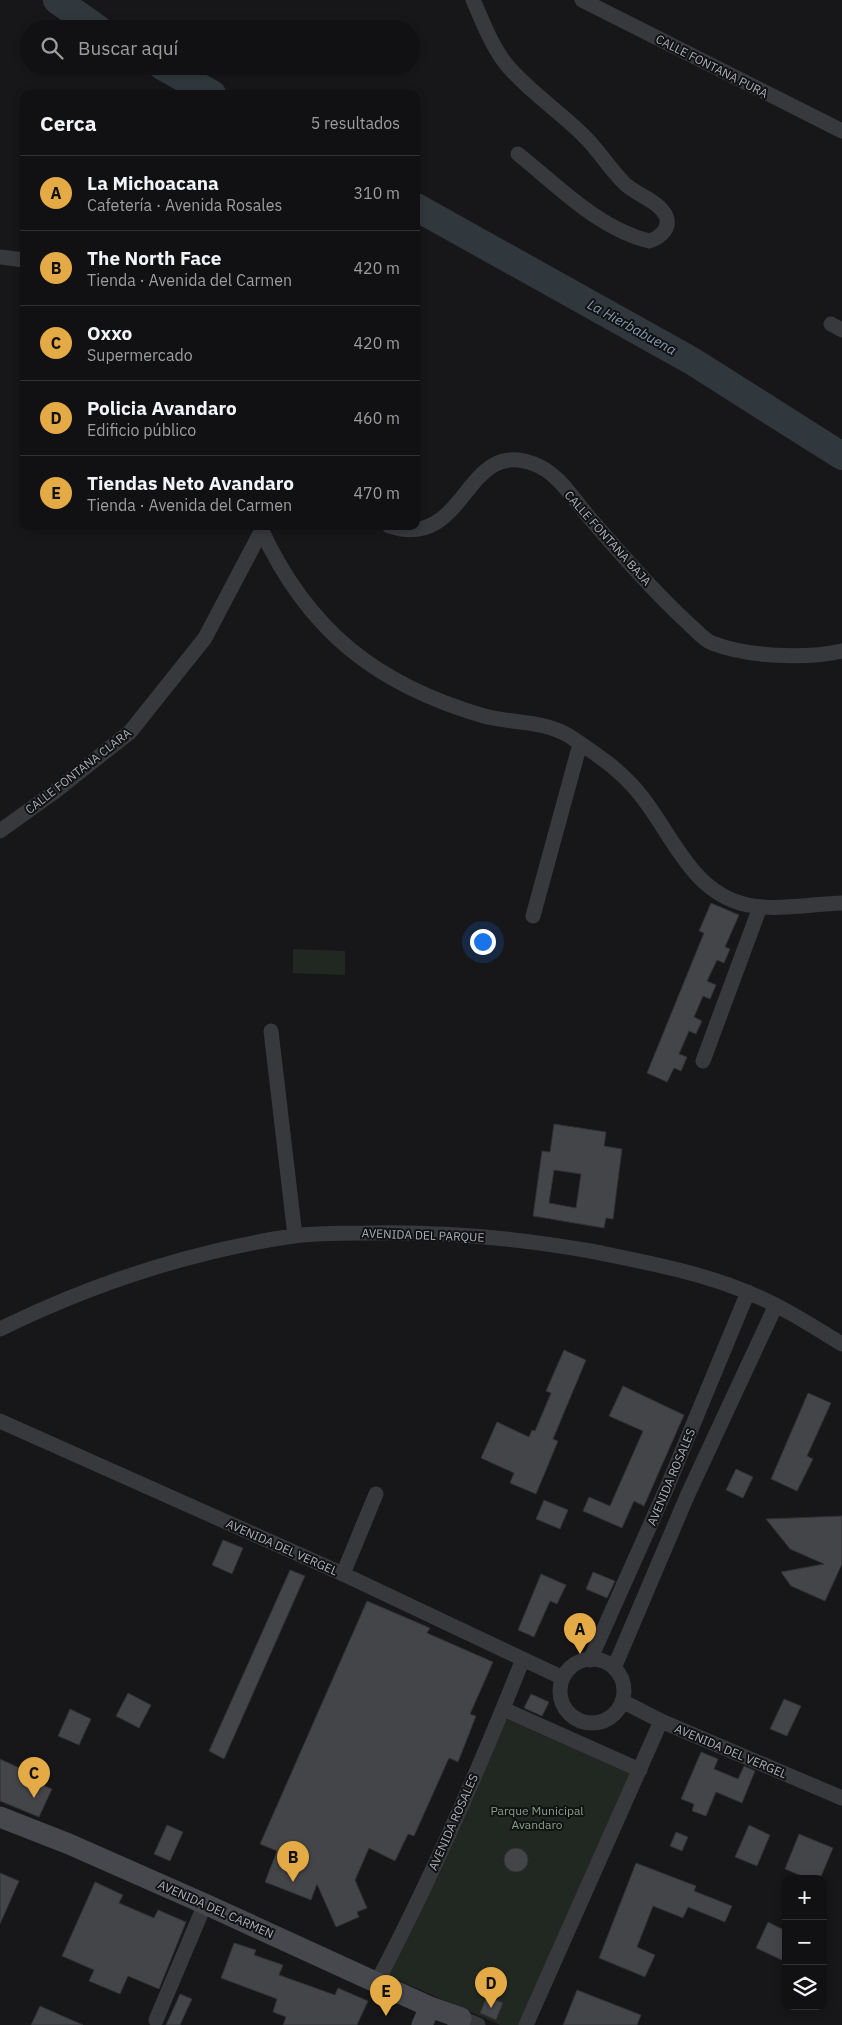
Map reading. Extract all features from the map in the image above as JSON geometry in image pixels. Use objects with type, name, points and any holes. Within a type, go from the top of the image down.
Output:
[{"type":"street","points":[[473,0],[490,41],[507,65],[530,89],[583,134],[625,184],[660,209],[666,217],[667,225],[662,234],[650,241],[632,237],[610,225],[518,154]]},
{"type":"street","name":"CALLE FONTANA PURA","points":[[582,0],[842,131]]},
{"type":"street","points":[[0,257],[20,260]]},
{"type":"street","name":"CALLE FONTANA BAJA","points":[[420,528],[431,526],[447,516],[476,479],[490,467],[516,460],[534,463],[557,480],[669,606],[710,642],[768,656],[828,654],[842,651]]},
{"type":"street","name":"CALLE FONTANA CLARA","points":[[0,831],[130,732],[205,638],[261,530]]},
{"type":"street","points":[[263,530],[284,574],[304,602],[332,633],[369,664],[409,689],[452,707],[498,720],[546,726],[580,744],[614,768],[639,793],[690,867],[702,882],[717,893],[735,901],[760,907],[842,903]]},
{"type":"street","points":[[533,916],[580,744]]},
{"type":"street","points":[[703,1062],[760,907]]},
{"type":"street","points":[[271,1032],[295,1236]]},
{"type":"street","name":"AVENIDA DEL PARQUE","points":[[0,1329],[56,1303],[134,1274],[213,1252],[295,1236],[424,1233],[525,1241],[615,1256],[660,1266],[748,1292],[776,1305],[842,1344]]},
{"type":"street","name":"AVENIDA ROSALES","points":[[590,1660],[668,1485],[748,1292]]},
{"type":"street","name":"AVENIDA ROSALES","points":[[614,1668],[688,1494],[776,1305]]},
{"type":"street","name":"AVENIDA DEL VERGEL","points":[[0,1421],[343,1574],[562,1678]]},
{"type":"street","points":[[668,1485],[688,1494]]},
{"type":"street","points":[[343,1574],[376,1494]]},
{"type":"street","name":"AVENIDA ROSALES","points":[[378,1982],[401,1936],[503,1709],[523,1659]]},
{"type":"street","points":[[590,1660],[603,1661],[614,1668],[623,1683],[622,1701],[618,1710],[600,1722],[589,1723],[579,1721],[570,1715],[560,1697],[562,1678],[570,1668],[579,1662],[590,1660]]},
{"type":"street","name":"AVENIDA DEL VERGEL","points":[[622,1701],[661,1721],[842,1798]]},
{"type":"street","points":[[503,1709],[640,1770]]},
{"type":"street","points":[[573,1740],[579,1721]]},
{"type":"street","points":[[526,2025],[661,1721]]},
{"type":"street","name":"AVENIDA DEL CARMEN","points":[[0,1817],[69,1844],[378,1982],[426,2016],[466,2023]]},
{"type":"street","points":[[156,2020],[205,1904]]},
{"type":"green space","points":[[293,949],[345,951],[345,975],[293,973]]},
{"type":"green space","name":"Parque Municipal Avandaro","points":[[501,1717],[636,1776],[521,2025],[500,2025],[387,1975]]},
{"type":"building","points":[[711,903],[739,915],[725,947],[730,949],[724,963],[717,960],[707,981],[716,985],[710,999],[703,996],[694,1017],[702,1021],[696,1034],[689,1031],[679,1054],[687,1057],[681,1071],[674,1068],[667,1082],[647,1073],[704,933],[699,931]]},
{"type":"building","points":[[554,1124],[606,1132],[604,1146],[622,1149],[613,1219],[606,1218],[604,1228],[533,1216],[542,1151],[550,1152]],"holes":[[[554,1170],[581,1174],[576,1208],[549,1203]]]},
{"type":"building","points":[[564,1350],[586,1360],[553,1439],[558,1441],[536,1494],[510,1483],[514,1473],[481,1458],[497,1422],[529,1437],[532,1430],[535,1431],[551,1393],[546,1391]]},
{"type":"building","points":[[623,1386],[684,1415],[644,1506],[634,1501],[622,1528],[583,1511],[589,1497],[610,1506],[643,1431],[609,1416]]},
{"type":"building","points":[[808,1393],[831,1403],[807,1456],[813,1459],[797,1491],[771,1479]]},
{"type":"building","points":[[736,1469],[753,1477],[743,1498],[726,1490]]},
{"type":"building","points":[[544,1500],[568,1510],[560,1529],[536,1519]]},
{"type":"building","points":[[842,1516],[842,1564],[825,1601],[791,1586],[781,1572],[824,1564],[790,1549],[766,1519]]},
{"type":"building","points":[[223,1540],[243,1548],[232,1574],[212,1565]]},
{"type":"building","points":[[290,1570],[305,1576],[224,1759],[209,1751]]},
{"type":"building","points":[[593,1572],[615,1581],[607,1598],[586,1589]]},
{"type":"building","points":[[541,1574],[566,1585],[557,1604],[550,1601],[534,1637],[518,1630]]},
{"type":"building","points":[[367,1601],[430,1628],[427,1633],[493,1662],[470,1714],[476,1716],[458,1762],[449,1758],[414,1836],[408,1834],[395,1861],[369,1848],[355,1880],[367,1908],[357,1912],[359,1917],[336,1927],[317,1884],[311,1900],[265,1882],[277,1851],[260,1844]]},
{"type":"building","points":[[128,1693],[151,1705],[139,1728],[116,1716]]},
{"type":"building","points":[[531,1694],[549,1702],[542,1716],[524,1708]]},
{"type":"building","points":[[784,1699],[801,1706],[787,1736],[770,1729]]},
{"type":"building","points":[[70,1709],[91,1719],[79,1745],[58,1736]]},
{"type":"building","points":[[701,1752],[718,1759],[714,1769],[738,1779],[744,1766],[755,1771],[742,1803],[716,1792],[706,1816],[692,1811],[694,1804],[681,1799]]},
{"type":"building","points":[[0,1759],[24,1770],[21,1776],[52,1789],[39,1817],[0,1801]]},
{"type":"building","points":[[167,1825],[183,1832],[170,1861],[154,1854]]},
{"type":"building","points":[[749,1825],[770,1835],[757,1866],[735,1857]]},
{"type":"building","points":[[676,1832],[688,1837],[682,1851],[670,1846]]},
{"type":"building","points":[[799,1834],[833,1848],[822,1875],[799,1875],[785,1869]]},
{"type":"building","points":[[516,1848],[525,1851],[528,1860],[525,1869],[516,1872],[507,1869],[504,1860],[507,1851]]},
{"type":"building","points":[[636,1863],[696,1886],[694,1891],[732,1906],[725,1922],[688,1907],[683,1918],[653,1906],[637,1947],[655,1955],[645,1977],[599,1958]]},
{"type":"building","points":[[0,1873],[19,1881],[0,1924]]},
{"type":"building","points":[[95,1882],[123,1895],[119,1903],[154,1918],[158,1910],[186,1922],[159,1989],[128,1976],[120,1994],[89,1981],[94,1970],[62,1956]]},
{"type":"building","points":[[768,1922],[782,1929],[782,1960],[756,1948]]},
{"type":"building","points":[[234,1943],[256,1950],[254,1955],[283,1965],[279,1975],[335,1995],[338,1988],[368,2001],[357,2025],[283,2025],[286,2017],[273,2012],[277,1999],[221,1978]]},
{"type":"building","points":[[577,1990],[641,2015],[637,2025],[563,2025]]},
{"type":"building","points":[[180,1994],[192,1999],[180,2025],[166,2025]]},
{"type":"building","points":[[487,1996],[503,2003],[496,2020],[480,2013]]},
{"type":"building","points":[[40,2006],[83,2025],[31,2025]]},
{"type":"waterway","name":"La Hierbabuena","points":[[57,0],[85,20]]},
{"type":"waterway","name":"La Hierbabuena","points":[[178,75],[205,90]]},
{"type":"waterway","name":"La Hierbabuena","points":[[420,209],[692,361],[842,456]]},
{"type":"place","name":"La Michoacana","points":[[580,1654]]},
{"type":"place","name":"Oxxo","points":[[34,1798]]},
{"type":"place","name":"The North Face","points":[[293,1882]]},
{"type":"place","name":"Policia Avandaro","points":[[491,2008]]},
{"type":"place","name":"Tiendas Neto Avandaro","points":[[386,2016]]}]
